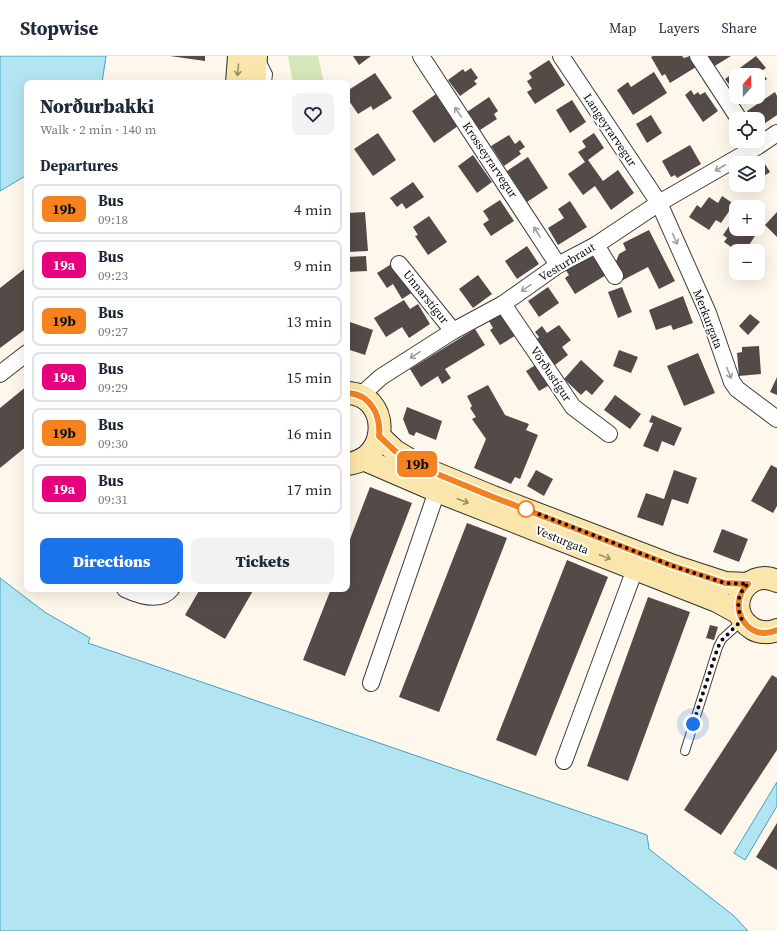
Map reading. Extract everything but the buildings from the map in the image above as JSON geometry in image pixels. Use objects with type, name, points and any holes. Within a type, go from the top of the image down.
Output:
[{"type":"main road","points":[[237,80],[239,56]]},
{"type":"main road","points":[[254,80],[258,56]]},
{"type":"main road","points":[[353,394],[370,403],[377,412],[380,424],[379,436],[374,449],[355,461]]},
{"type":"main road","name":"Vesturgata","points":[[379,436],[395,451],[425,469],[493,497],[673,566],[725,583],[748,584],[764,578],[777,581]]},
{"type":"main road","name":"Vesturgata","points":[[355,461],[437,491],[717,601],[741,617],[756,631],[765,633],[776,631]]},
{"type":"main road","points":[[741,617],[738,600],[744,588],[748,584]]},
{"type":"street","name":"Krosseyrarvegur","points":[[421,56],[508,186],[558,265]]},
{"type":"street","name":"Langeyrarvegur","points":[[561,56],[659,203]]},
{"type":"street","points":[[698,56],[734,112]]},
{"type":"street","name":"Vesturbraut","points":[[765,139],[777,133]]},
{"type":"street","name":"Vesturbraut","points":[[353,394],[453,331],[503,304],[558,265],[596,245],[659,203],[749,148]]},
{"type":"street","name":"Merkurgata","points":[[659,203],[708,313],[732,382],[737,388],[777,418]]},
{"type":"street","points":[[596,245],[615,276]]},
{"type":"street","name":"Unnarstígur","points":[[399,264],[453,331]]},
{"type":"street","name":"Vörðustígur","points":[[503,304],[573,408],[608,434]]},
{"type":"street","points":[[0,374],[24,355]]},
{"type":"street","points":[[371,683],[437,491]]},
{"type":"street","points":[[564,761],[635,569]]},
{"type":"street","points":[[131,592],[138,596],[163,595],[167,592]]},
{"type":"lane","points":[[258,56],[268,74],[267,80]]},
{"type":"lane","points":[[685,751],[718,647],[741,617]]},
{"type":"green space","points":[[288,56],[318,56],[323,80],[292,80]]},
{"type":"water","points":[[0,56],[106,56],[102,80],[24,80],[24,177],[0,191]]},
{"type":"water","points":[[0,578],[46,613],[90,638],[88,643],[647,835],[649,849],[734,916],[748,931],[0,931]]},
{"type":"water","points":[[777,782],[777,806],[745,860],[734,853]]},
{"type":"bus line","name":"19b","points":[[350,393],[360,396],[370,403],[377,412],[380,424],[379,436],[395,451],[425,469],[493,497],[673,566],[725,583],[748,584],[740,594],[738,600],[739,613],[742,620],[756,631],[765,633],[777,630]]},
{"type":"route","points":[[526,509],[673,566],[725,583],[748,584],[740,594],[738,600],[739,613],[742,620],[722,640],[718,647],[693,724]]}]
